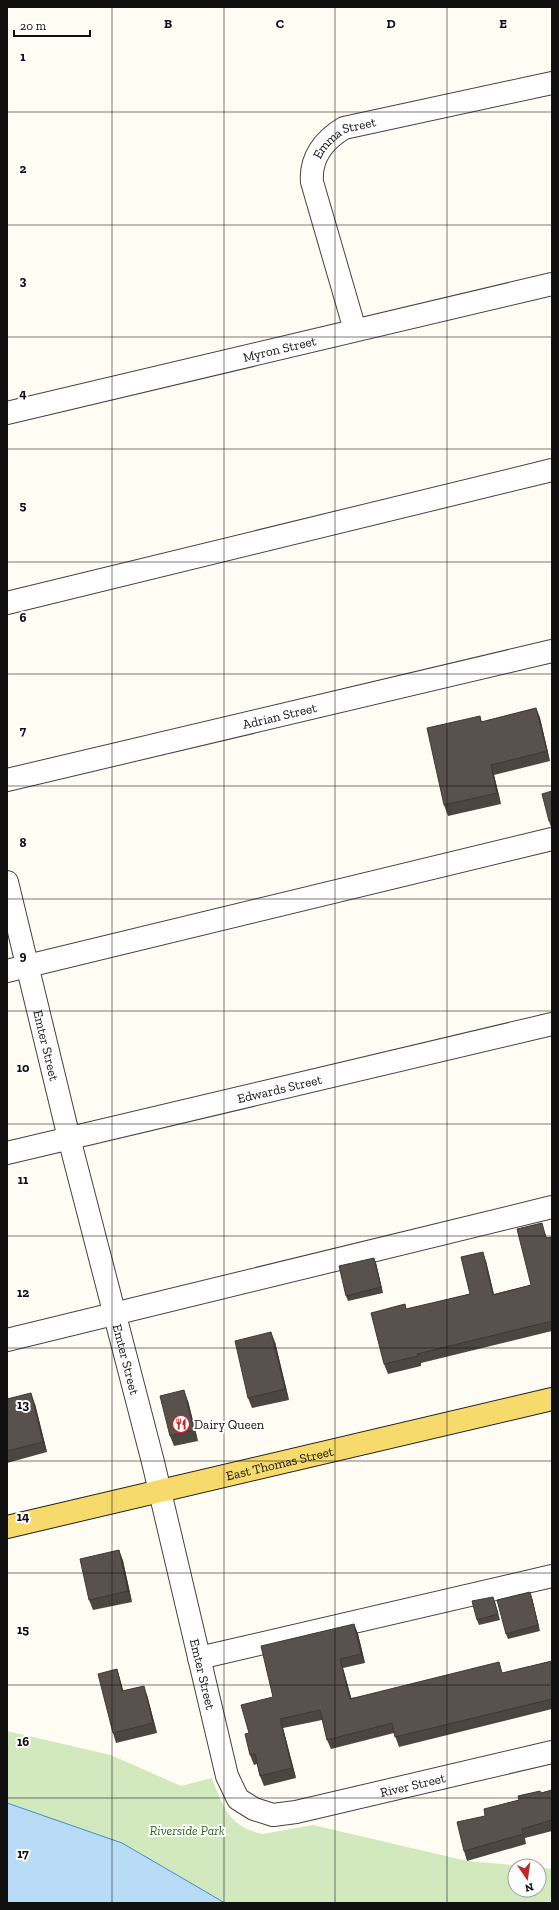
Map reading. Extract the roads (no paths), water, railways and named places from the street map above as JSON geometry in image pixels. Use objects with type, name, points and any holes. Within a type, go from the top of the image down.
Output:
[{"type":"main road","name":"East Thomas Street","points":[[7,1526],[552,1399]]},
{"type":"street","name":"Emma Street","points":[[354,330],[312,182],[311,171],[314,161],[323,146],[332,135],[344,128],[552,83]]},
{"type":"street","name":"Myron Street","points":[[7,413],[552,284]]},
{"type":"street","points":[[7,603],[552,470]]},
{"type":"street","name":"Adrian Street","points":[[7,780],[552,651]]},
{"type":"street","points":[[17,969],[552,839]]},
{"type":"street","name":"Emter Street","points":[[7,882],[17,969],[69,1138],[160,1490],[227,1776],[238,1799],[254,1809],[273,1815]]},
{"type":"street","name":"Edwards Street","points":[[7,1153],[552,1024]]},
{"type":"street","points":[[7,1340],[115,1315],[552,1207]]},
{"type":"street","points":[[199,1658],[552,1576]]},
{"type":"street","name":"River Street","points":[[273,1815],[296,1812],[552,1752]]},
{"type":"water","points":[[7,1803],[122,1843],[225,1903],[7,1903]]},
{"type":"place","name":"Dairy Queen","points":[[181,1424]]},
{"type":"park label","name":"Riverside Park","points":[[187,1830]]}]
